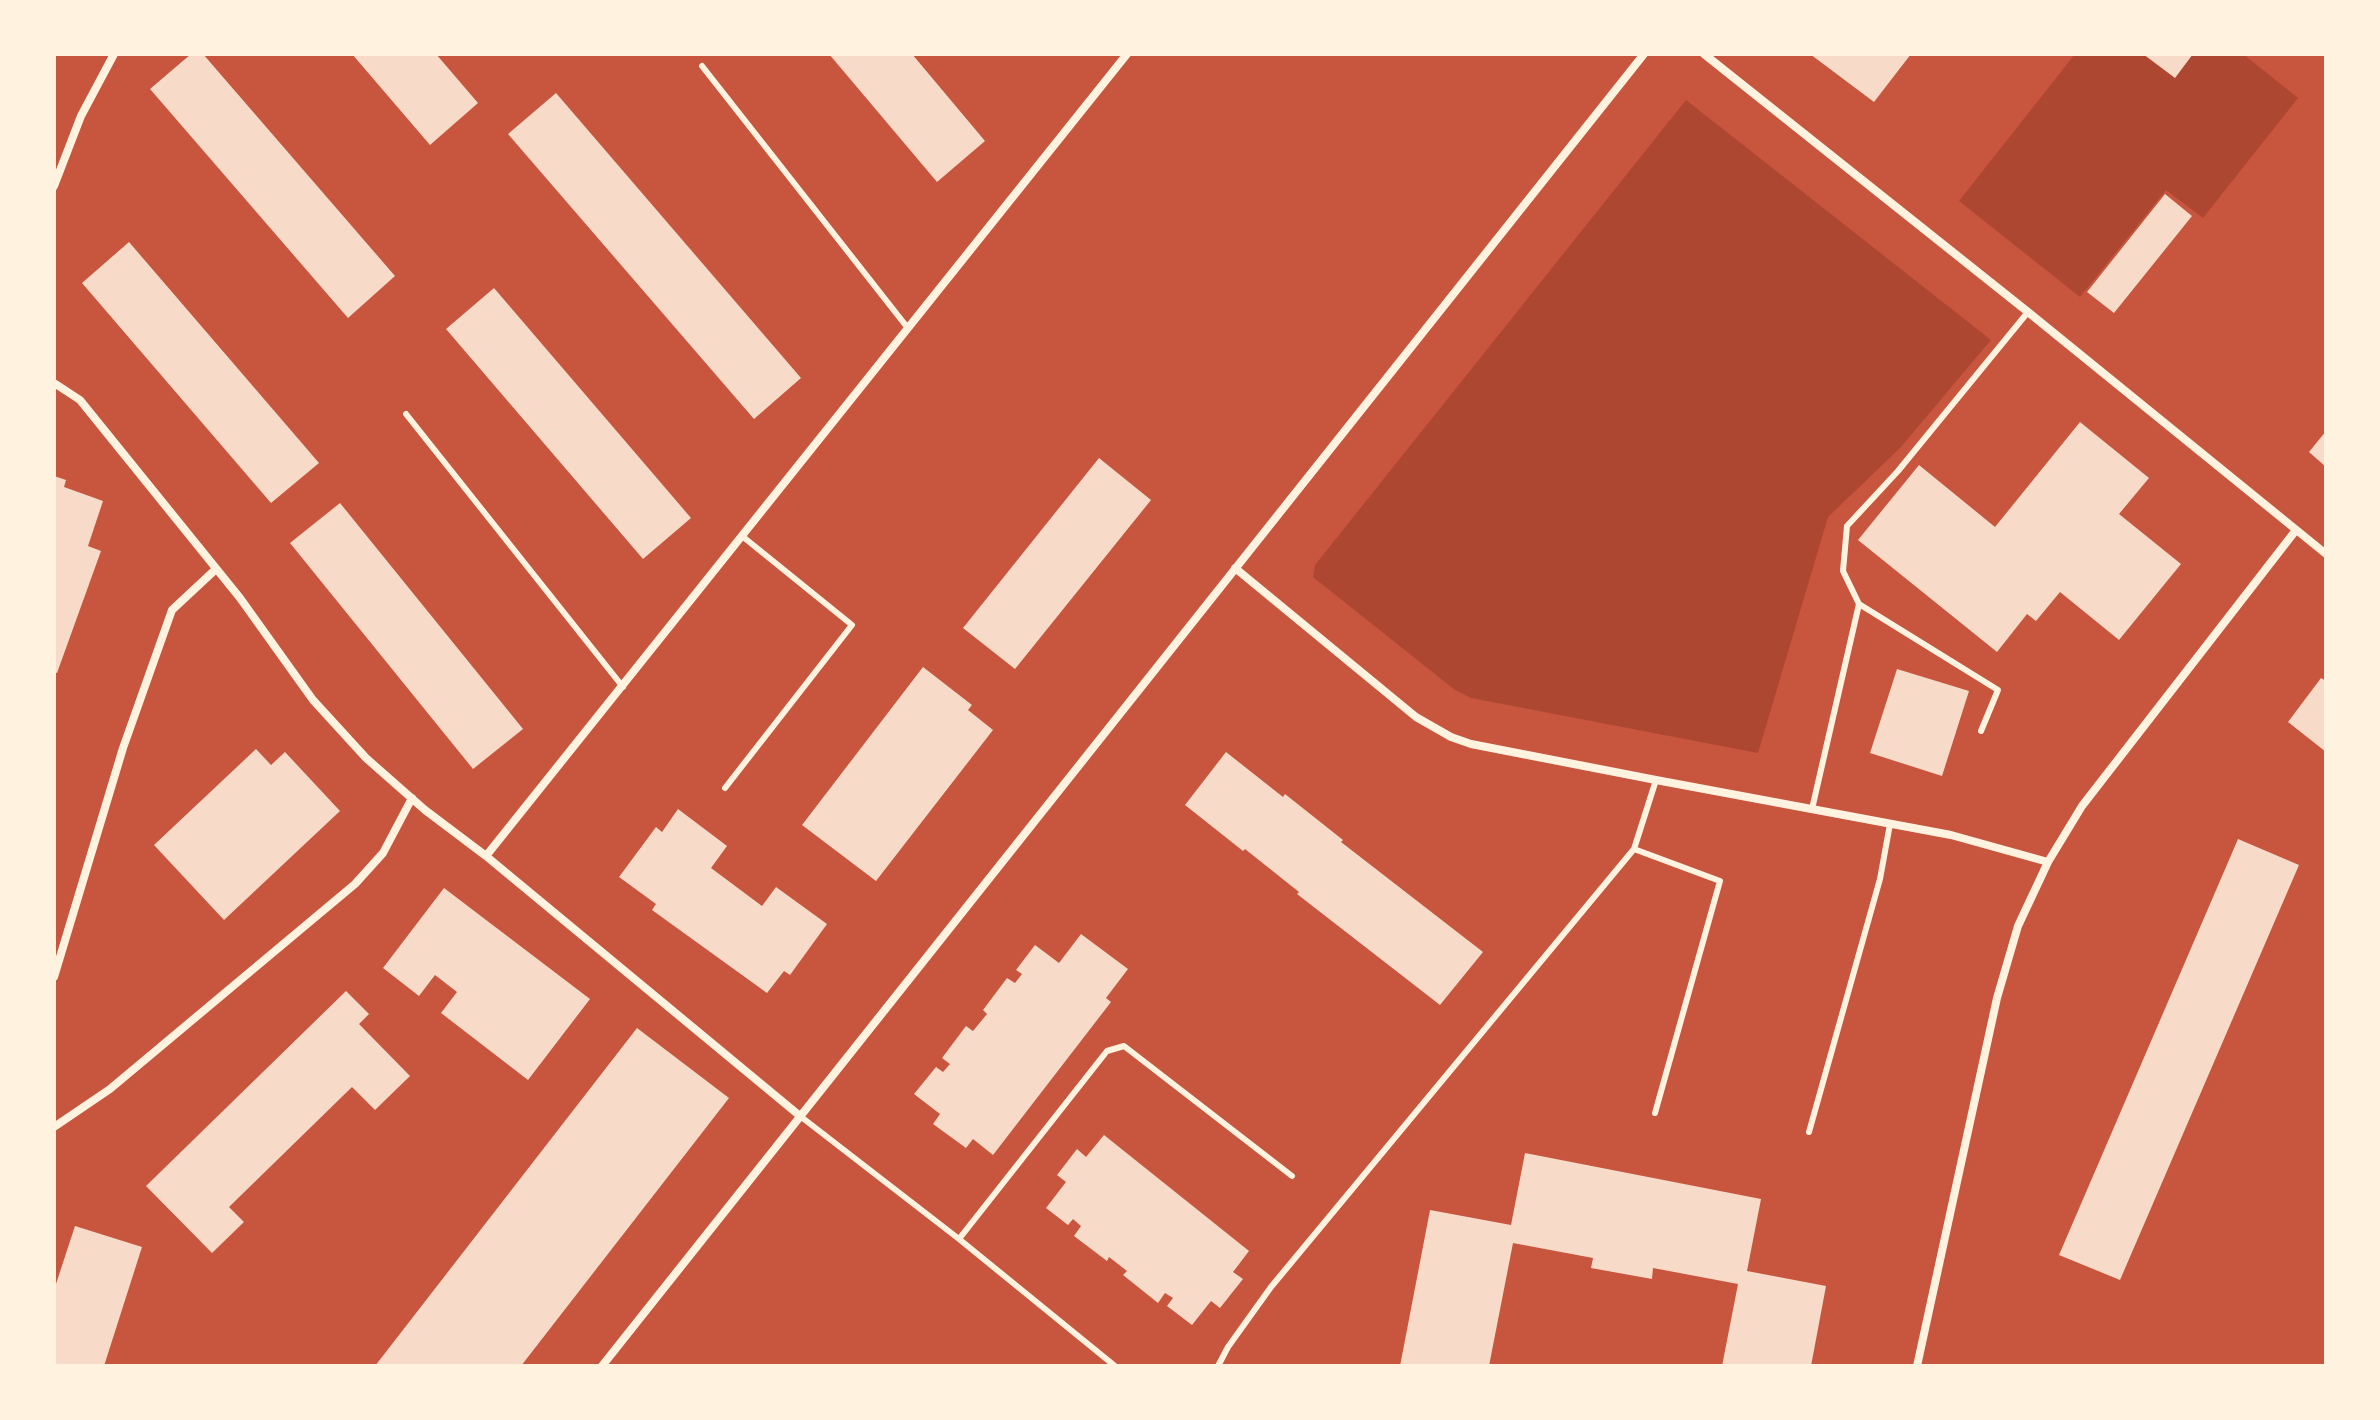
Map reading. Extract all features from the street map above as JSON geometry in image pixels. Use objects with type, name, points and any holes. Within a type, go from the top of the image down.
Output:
[{"type":"street","points":[[54,186],[81,116],[114,54]]},
{"type":"street","points":[[486,856],[1127,54]]},
{"type":"street","points":[[602,1366],[1644,54]]},
{"type":"street","points":[[1704,54],[2326,554]]},
{"type":"street","points":[[54,383],[80,400],[216,569],[313,700],[366,758],[800,1116]]},
{"type":"street","points":[[1917,1366],[1997,998],[2018,926],[2048,862],[2082,806],[2296,530]]},
{"type":"street","points":[[1235,568],[1416,717],[1451,737],[1471,744],[1951,835],[2048,862]]},
{"type":"street","points":[[54,977],[123,748],[172,610],[216,569]]},
{"type":"street","points":[[54,1127],[110,1089],[355,884],[383,853],[412,798]]},
{"type":"lane","points":[[702,66],[907,327]]},
{"type":"lane","points":[[1981,731],[1998,690],[1859,604],[1843,571],[1847,526],[1898,471],[2028,312]]},
{"type":"lane","points":[[406,414],[623,687]]},
{"type":"lane","points":[[725,788],[852,625],[742,536]]},
{"type":"lane","points":[[1812,809],[1859,604]]},
{"type":"lane","points":[[1218,1366],[1271,1287],[1634,849],[1656,780]]},
{"type":"lane","points":[[1809,1132],[1880,879],[1890,824]]},
{"type":"lane","points":[[1634,849],[1720,881],[1655,1113]]},
{"type":"lane","points":[[959,1239],[1107,1051],[1124,1046],[1292,1176]]},
{"type":"lane","points":[[800,1116],[959,1239],[1115,1366]]},
{"type":"shaded area","points":[[2075,54],[2243,54],[2298,98],[2203,218],[2166,190],[2080,297],[1959,201]]},
{"type":"shaded area","points":[[1686,100],[1991,340],[1900,448],[1828,517],[1758,753],[1471,698],[1455,690],[1313,577],[1315,565]]},
{"type":"building","points":[[191,54],[203,54],[395,276],[348,318],[150,89]]},
{"type":"building","points":[[352,54],[436,54],[478,103],[430,145]]},
{"type":"building","points":[[829,54],[912,54],[985,141],[937,182]]},
{"type":"building","points":[[1810,54],[1911,54],[1874,102]]},
{"type":"building","points":[[2143,54],[2193,54],[2175,78]]},
{"type":"building","points":[[556,93],[801,378],[754,419],[508,134]]},
{"type":"building","points":[[2165,194],[2192,216],[2114,313],[2087,292]]},
{"type":"building","points":[[129,242],[319,463],[271,503],[82,283]]},
{"type":"building","points":[[494,288],[691,518],[643,559],[446,329]]},
{"type":"building","points":[[2080,422],[2149,478],[2119,514],[2181,564],[2119,640],[2060,592],[2036,621],[2027,614],[1997,652],[1858,540],[1919,465],[1995,527]]},
{"type":"building","points":[[2326,431],[2326,467],[2309,452]]},
{"type":"building","points":[[1099,458],[1151,500],[1015,669],[963,628]]},
{"type":"building","points":[[54,476],[66,480],[64,487],[103,501],[88,546],[101,551],[57,673],[54,672]]},
{"type":"building","points":[[340,503],[523,729],[473,769],[290,543]]},
{"type":"building","points":[[923,667],[972,705],[968,710],[993,730],[876,881],[802,825]]},
{"type":"building","points":[[1897,669],[1969,691],[1942,776],[1870,753]]},
{"type":"building","points":[[2321,678],[2326,681],[2326,752],[2288,722]]},
{"type":"building","points":[[256,749],[271,765],[285,752],[340,811],[224,920],[154,845]]},
{"type":"building","points":[[1226,752],[1283,797],[1285,794],[1343,840],[1341,842],[1483,952],[1440,1005],[1297,894],[1299,892],[1245,849],[1243,851],[1185,805]]},
{"type":"building","points":[[678,809],[727,846],[711,868],[762,906],[776,887],[827,924],[790,975],[784,971],[767,993],[652,910],[656,904],[619,877],[656,827],[662,832]]},
{"type":"building","points":[[2238,839],[2299,865],[2120,1280],[2059,1255]]},
{"type":"building","points":[[444,888],[590,999],[528,1080],[441,1013],[457,992],[435,975],[419,996],[383,968]]},
{"type":"building","points":[[1081,934],[1128,969],[1106,998],[1111,1002],[993,1155],[973,1139],[966,1148],[933,1124],[940,1114],[914,1094],[936,1067],[943,1072],[950,1064],[942,1058],[966,1026],[973,1031],[987,1014],[983,1010],[1007,978],[1015,983],[1022,974],[1016,970],[1035,945],[1059,963]]},
{"type":"building","points":[[346,991],[369,1014],[359,1024],[410,1076],[375,1110],[352,1087],[229,1207],[244,1222],[212,1253],[146,1186]]},
{"type":"building","points":[[637,1028],[729,1098],[521,1366],[375,1366]]},
{"type":"building","points":[[1104,1135],[1249,1251],[1233,1272],[1243,1279],[1220,1308],[1211,1301],[1192,1325],[1167,1306],[1173,1298],[1165,1293],[1158,1303],[1123,1275],[1127,1271],[1109,1257],[1107,1261],[1074,1236],[1081,1226],[1073,1219],[1068,1225],[1046,1208],[1066,1182],[1057,1175],[1077,1149],[1086,1157]]},
{"type":"building","points":[[1525,1153],[1761,1199],[1747,1271],[1826,1286],[1811,1366],[1722,1366],[1738,1284],[1653,1268],[1652,1279],[1591,1268],[1593,1258],[1513,1243],[1489,1366],[1400,1366],[1430,1210],[1511,1225]]},
{"type":"building","points":[[75,1226],[142,1247],[104,1366],[54,1366],[54,1290]]}]
